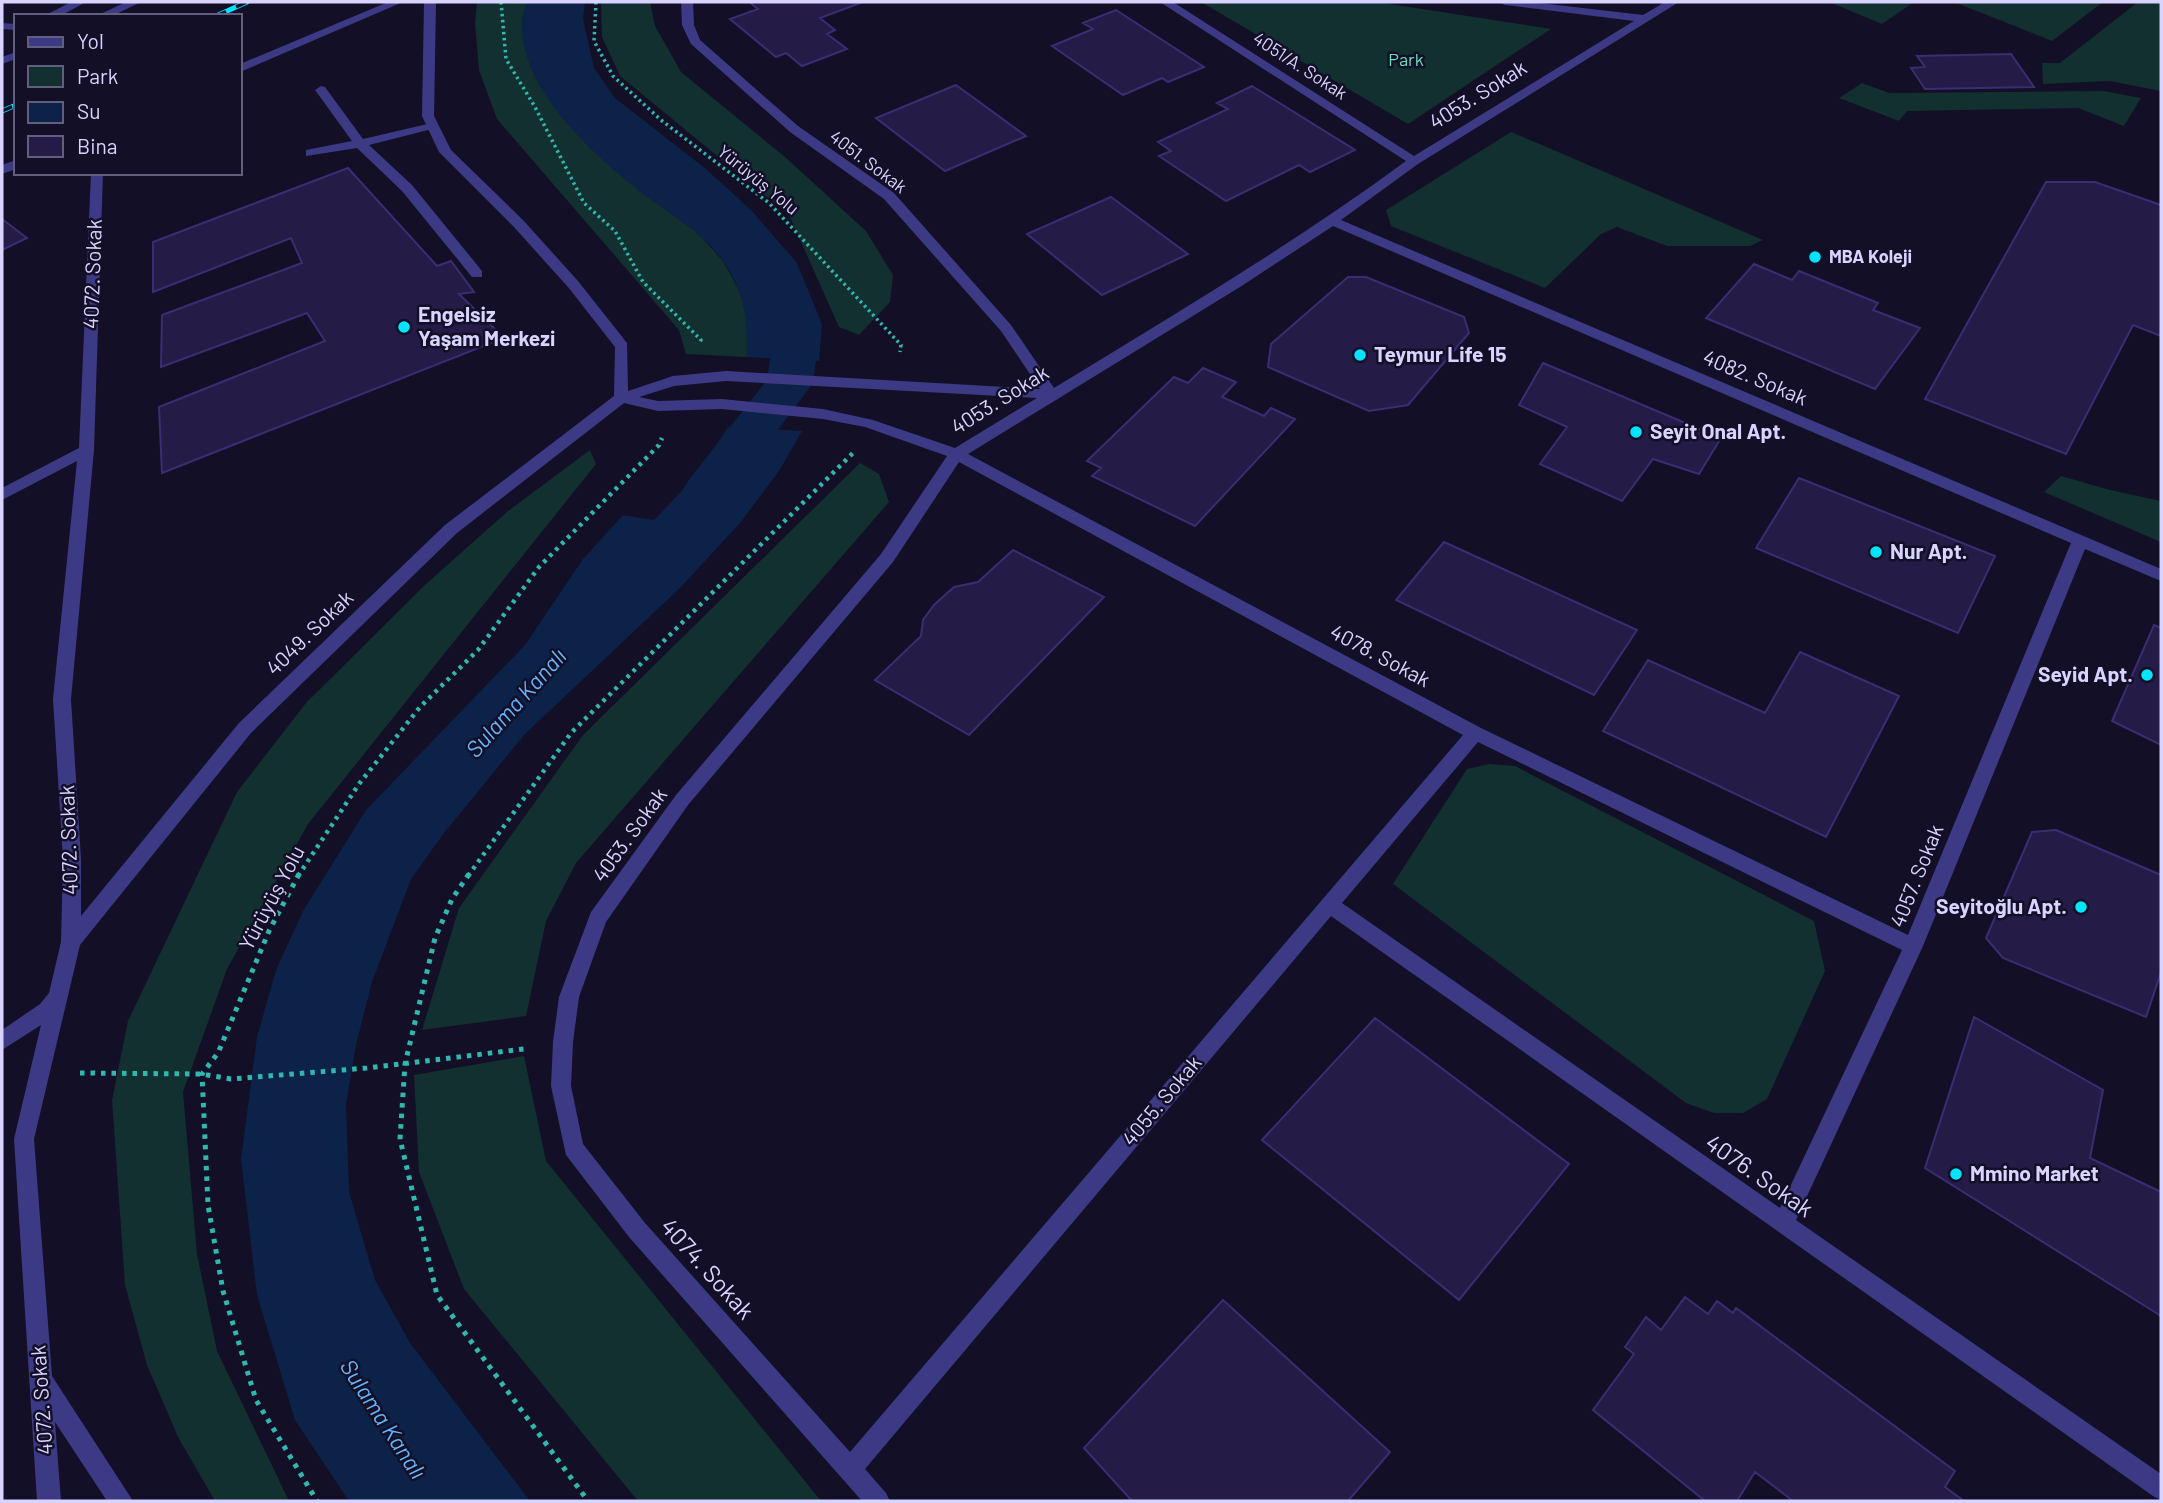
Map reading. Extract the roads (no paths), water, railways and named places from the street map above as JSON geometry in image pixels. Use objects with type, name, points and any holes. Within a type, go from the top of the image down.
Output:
[{"type":"street","points":[[54,14],[80,2]]},
{"type":"street","points":[[107,14],[135,2]]},
{"type":"street","points":[[242,67],[397,2]]},
{"type":"street","points":[[430,2],[428,116],[445,152],[536,243],[573,284],[622,346],[621,398]]},
{"type":"street","name":"4051. Sokak","points":[[687,2],[688,25],[695,42],[794,129],[889,196],[1006,328],[1051,394]]},
{"type":"street","name":"4051/A. Sokak","points":[[1166,2],[1414,161]]},
{"type":"street","points":[[1505,2],[1646,19]]},
{"type":"street","name":"4053. Sokak","points":[[563,1042],[569,997],[598,918],[682,800],[887,558],[956,454],[1236,284],[1332,221],[1414,161],[1673,2]]},
{"type":"street","points":[[321,90],[360,144],[407,188],[477,274]]},
{"type":"street","points":[[310,153],[360,144],[432,125]]},
{"type":"street","name":"4072. Sokak","points":[[50,1501],[24,1139],[71,942],[72,859],[62,699],[86,450],[97,175]]},
{"type":"street","name":"4082. Sokak","points":[[1332,221],[2161,575]]},
{"type":"street","name":"4049. Sokak","points":[[71,942],[245,728],[451,529],[621,398],[673,381],[726,376],[1051,394]]},
{"type":"street","name":"4078. Sokak","points":[[621,398],[659,406],[722,404],[823,414],[911,436],[956,454],[1475,733],[1913,946]]},
{"type":"street","points":[[2,495],[86,450]]},
{"type":"street","name":"4057. Sokak","points":[[1783,1225],[1913,946],[2081,539]]},
{"type":"street","name":"4055. Sokak","points":[[850,1469],[1475,733]]},
{"type":"street","name":"4076. Sokak","points":[[1329,904],[2161,1489]]},
{"type":"street","points":[[2,1041],[47,1010],[59,996]]},
{"type":"street","name":"4074. Sokak","points":[[563,1042],[561,1086],[573,1148],[637,1230],[878,1501]]},
{"type":"street","points":[[41,1381],[121,1501]]},
{"type":"water","points":[[527,2],[585,2],[583,19],[594,68],[615,98],[706,169],[751,210],[797,263],[822,324],[819,361],[747,357],[744,307],[731,273],[723,261],[698,235],[608,165],[566,122],[548,99],[534,74],[525,49],[522,20]]},
{"type":"water","points":[[728,427],[802,431],[779,471],[740,523],[681,587],[525,734],[444,833],[411,879],[372,982],[356,1045],[346,1104],[349,1192],[375,1280],[410,1343],[530,1501],[349,1501],[295,1420],[257,1295],[241,1159],[257,1037],[276,970],[303,911],[366,810],[525,645],[583,559],[623,515],[654,520],[697,475]]},
{"type":"waterway","name":"Sulama Kanalı","points":[[708,489],[790,383],[796,339],[786,289],[783,286]]},
{"type":"railway","points":[[220,14],[247,2]]},
{"type":"railway","points":[[2,111],[14,106]]},
{"type":"place","name":"MBA Koleji","points":[[1815,257]]},
{"type":"place","name":"Engelsiz Yaşam Merkezi","points":[[404,327]]},
{"type":"place","name":"Teymur Life 15","points":[[1360,355]]},
{"type":"place","name":"Seyit Onal Apt.","points":[[1636,432]]},
{"type":"place","name":"Nur Apt.","points":[[1876,552]]},
{"type":"place","name":"Seyid Apt.","points":[[2147,675]]},
{"type":"place","name":"Seyitoğlu Apt.","points":[[2081,907]]},
{"type":"place","name":"Mmino Market","points":[[1956,1174]]},
{"type":"park label","name":"Park","points":[[1406,60]]}]
